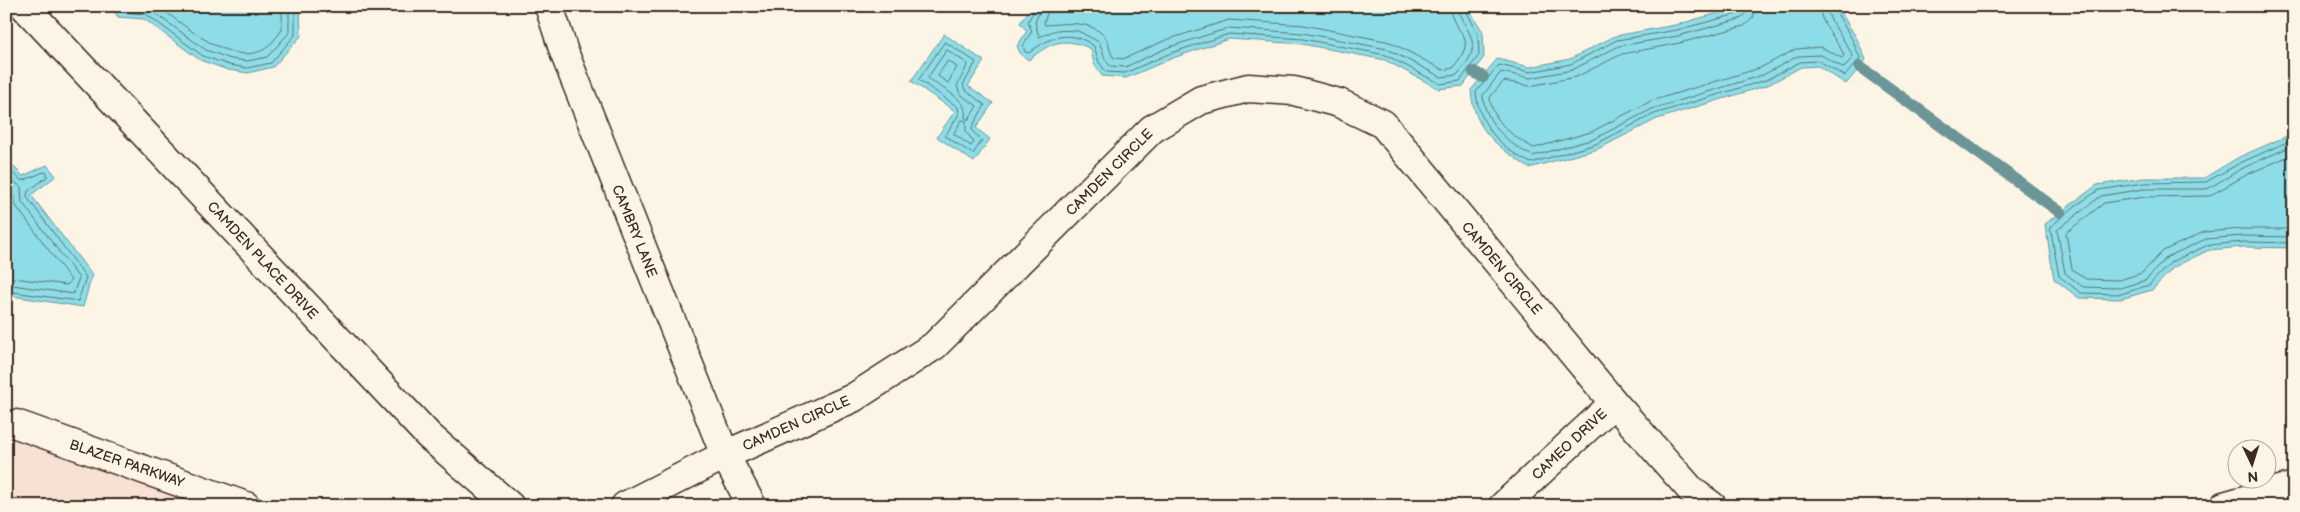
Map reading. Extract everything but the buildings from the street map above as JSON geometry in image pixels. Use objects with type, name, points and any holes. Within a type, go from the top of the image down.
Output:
[{"type":"street","name":"CAMDEN PLACE DRIVE","points":[[24,6],[430,436],[510,506]]},
{"type":"street","name":"CAMBRY LANE","points":[[549,6],[564,52],[725,455]]},
{"type":"street","name":"CAMDEN CIRCLE","points":[[725,455],[853,398],[934,346],[1152,129],[1201,100],[1248,88],[1303,94],[1339,103],[1383,124],[1614,403],[1692,490],[1712,506]]},
{"type":"street","name":"CAMEO DRIVE","points":[[1503,506],[1614,403]]},
{"type":"street","name":"BLAZER PARKWAY","points":[[6,424],[25,428],[246,506]]},
{"type":"street","points":[[626,506],[725,455],[752,506]]},
{"type":"street","points":[[2224,506],[2294,486]]},
{"type":"shaded area","points":[[6,424],[246,506],[6,506]]},
{"type":"water","points":[[110,6],[300,6],[301,36],[273,67],[248,73],[228,70],[200,60],[144,19],[118,17]]},
{"type":"water","points":[[1032,6],[1467,6],[1483,32],[1484,57],[1463,86],[1439,89],[1385,60],[1302,44],[1229,39],[1173,58],[1126,78],[1102,76],[1094,64],[1091,49],[1082,45],[1065,42],[1058,43],[1044,49],[1029,60],[1021,55],[1017,46],[1027,31],[1020,23]]},
{"type":"water","points":[[1744,6],[1837,6],[1857,39],[1866,60],[1846,84],[1818,66],[1801,67],[1768,85],[1657,119],[1598,149],[1529,168],[1498,145],[1482,127],[1477,117],[1471,90],[1497,59],[1530,67],[1570,59],[1615,36],[1675,25]]},
{"type":"water","points":[[944,34],[984,61],[968,86],[993,103],[976,128],[990,139],[974,162],[937,137],[955,111],[911,81]]},
{"type":"water","points":[[2294,133],[2294,248],[2244,247],[2209,250],[2174,267],[2152,290],[2121,299],[2079,298],[2054,279],[2045,224],[2097,185],[2144,178],[2204,178],[2239,157]]},
{"type":"water","points":[[6,159],[23,176],[47,165],[56,176],[31,195],[92,275],[83,307],[6,295]]},
{"type":"waterway","points":[[1860,67],[2060,212]]},
{"type":"waterway","points":[[1474,72],[1483,77]]}]
